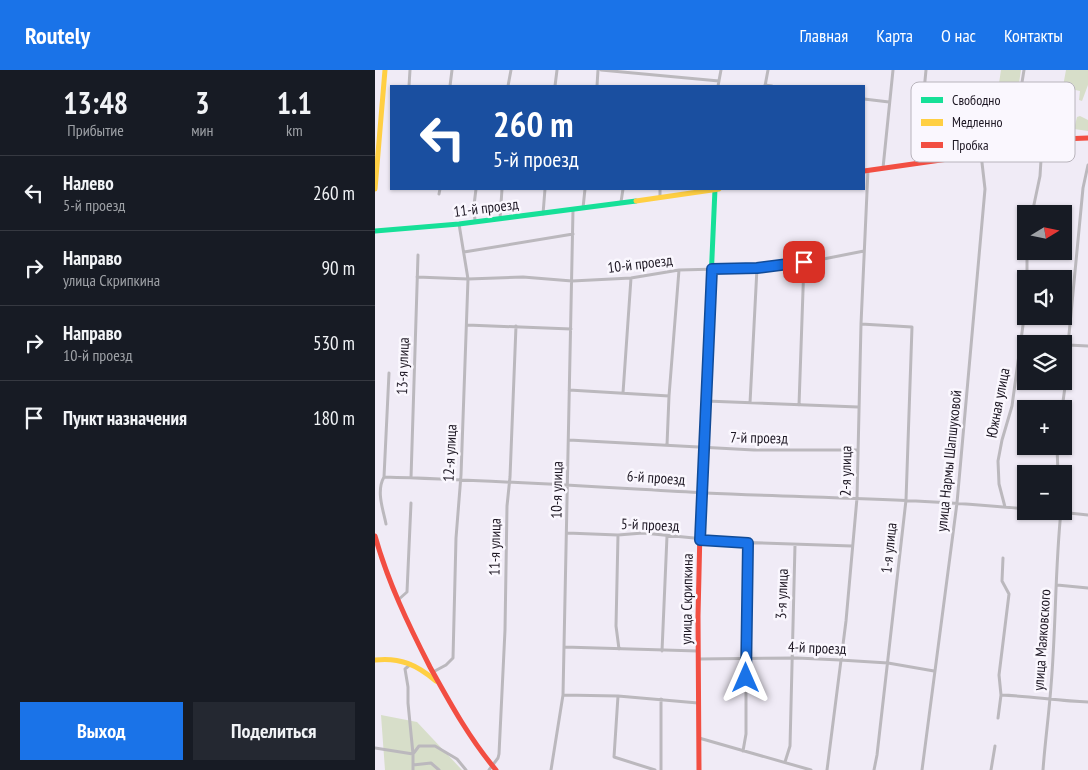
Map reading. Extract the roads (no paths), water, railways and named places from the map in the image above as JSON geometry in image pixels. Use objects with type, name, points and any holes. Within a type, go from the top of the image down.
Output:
[{"type":"main road","points":[[375,188],[385,70]]},
{"type":"main road","points":[[1075,138],[1088,138]]},
{"type":"main road","points":[[866,171],[930,162]]},
{"type":"main road","name":"11-й проезд","points":[[375,231],[543,214],[708,190]]},
{"type":"main road","name":"улица Скрипкина","points":[[699,770],[700,540],[715,190]]},
{"type":"main road","points":[[375,536],[397,601],[438,683],[457,718],[493,769]]},
{"type":"main road","points":[[375,660],[398,659],[425,672],[438,683]]},
{"type":"street","points":[[409,85],[410,70]]},
{"type":"street","points":[[450,85],[452,70]]},
{"type":"street","points":[[508,85],[511,70]]},
{"type":"street","points":[[555,85],[557,70]]},
{"type":"street","points":[[597,85],[599,70],[719,81]]},
{"type":"street","points":[[718,85],[721,70]]},
{"type":"street","points":[[765,85],[768,70]]},
{"type":"street","points":[[883,168],[893,70]]},
{"type":"street","points":[[865,100],[889,102]]},
{"type":"street","name":"улица Нармы Шапшуковой","points":[[922,770],[957,502],[985,189],[982,162]]},
{"type":"street","points":[[1035,205],[1041,162]]},
{"type":"street","points":[[1069,335],[1083,188],[1088,165]]},
{"type":"street","name":"2-я улица","points":[[827,770],[840,660],[847,621],[857,498],[866,171]]},
{"type":"street","points":[[439,194],[440,190]]},
{"type":"street","points":[[475,190],[475,222]]},
{"type":"street","points":[[500,219],[502,190]]},
{"type":"street","points":[[543,214],[545,190]]},
{"type":"street","points":[[583,208],[585,190]]},
{"type":"street","points":[[621,202],[623,190]]},
{"type":"street","points":[[659,197],[660,190]]},
{"type":"street","name":"10-я улица","points":[[551,770],[563,694],[573,209]]},
{"type":"street","name":"12-я улица","points":[[433,672],[453,658],[456,538],[468,279],[459,224]]},
{"type":"street","points":[[464,252],[573,234]]},
{"type":"street","name":"10-й проезд","points":[[417,277],[468,279],[523,277],[572,281],[631,278],[679,270],[757,268],[864,251]]},
{"type":"street","name":"13-я улица","points":[[411,478],[418,256]]},
{"type":"street","points":[[799,405],[804,262]]},
{"type":"street","points":[[750,403],[757,268]]},
{"type":"street","points":[[667,445],[679,270]]},
{"type":"street","points":[[623,393],[631,278]]},
{"type":"street","name":"1-я улица","points":[[861,324],[912,327],[906,500],[874,770]]},
{"type":"street","points":[[467,325],[571,329]]},
{"type":"street","name":"Южная улица","points":[[1005,507],[999,484],[998,461],[1012,406],[1023,325]]},
{"type":"street","name":"11-я улица","points":[[493,769],[499,754],[505,630],[507,506],[510,482],[516,326]]},
{"type":"street","points":[[1072,345],[1088,346]]},
{"type":"street","points":[[386,524],[379,493],[380,484],[384,477],[389,373]]},
{"type":"street","points":[[569,390],[669,396]]},
{"type":"street","points":[[706,401],[858,408]]},
{"type":"street","name":"7-й проезд","points":[[569,440],[754,450],[858,450]]},
{"type":"street","name":"6-й проезд","points":[[384,477],[957,502],[1017,508]]},
{"type":"street","points":[[397,601],[407,592],[411,503]]},
{"type":"street","points":[[1072,513],[1088,515]]},
{"type":"street","name":"улица Маяковского","points":[[1043,770],[1051,688],[1060,520]]},
{"type":"street","name":"5-й проезд","points":[[567,533],[618,535],[643,533],[700,540],[748,543],[852,546]]},
{"type":"street","points":[[618,535],[616,626],[619,649]]},
{"type":"street","name":"улица Скрипкина","points":[[662,651],[667,536]]},
{"type":"street","points":[[743,751],[746,734],[748,543]]},
{"type":"street","name":"3-я улица","points":[[785,762],[790,746],[795,545]]},
{"type":"street","points":[[998,718],[1001,695],[999,675],[1009,594],[1002,581],[1003,558]]},
{"type":"street","points":[[1057,585],[1088,588]]},
{"type":"street","points":[[564,647],[699,651]]},
{"type":"street","name":"4-й проезд","points":[[699,659],[791,658],[840,660],[888,663],[935,671]]},
{"type":"street","points":[[411,664],[405,669],[409,687],[408,704],[413,770]]},
{"type":"street","points":[[563,694],[618,696],[699,703]]},
{"type":"street","points":[[1001,695],[1088,702]]},
{"type":"street","points":[[618,696],[614,757],[655,770]]},
{"type":"street","points":[[661,699],[661,770]]},
{"type":"street","points":[[699,738],[811,770]]},
{"type":"street","points":[[413,754],[419,746],[435,746],[457,759],[466,770]]},
{"type":"street","points":[[991,770],[995,746]]},
{"type":"street","points":[[375,748],[413,754]]},
{"type":"street","points":[[413,765],[431,763],[439,770]]}]
